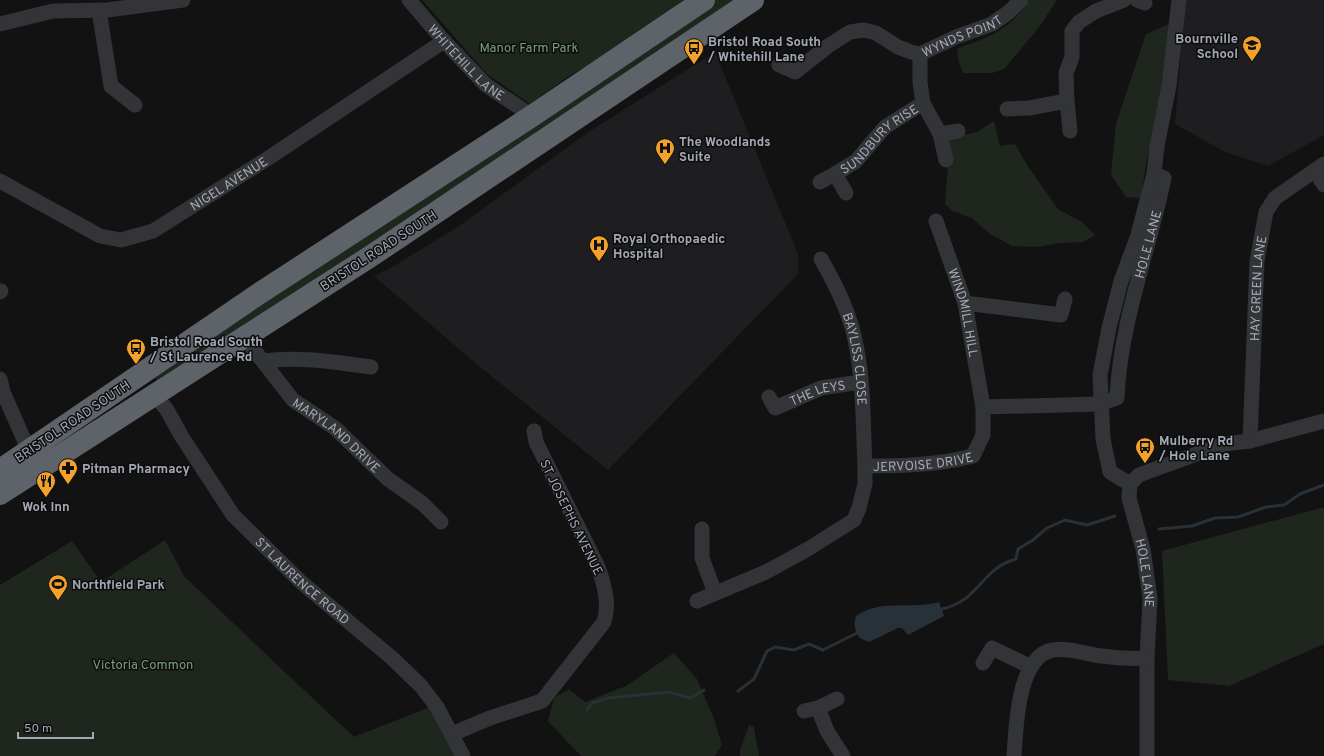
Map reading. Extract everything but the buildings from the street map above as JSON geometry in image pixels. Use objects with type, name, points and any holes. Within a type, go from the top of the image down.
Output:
[{"type":"highway","name":"BRISTOL ROAD SOUTH","points":[[0,470],[187,342],[532,116],[704,0]]},
{"type":"highway","name":"BRISTOL ROAD SOUTH","points":[[0,494],[390,242],[753,0]]},
{"type":"highway","points":[[187,342],[190,355],[198,359],[208,361]]},
{"type":"highway","points":[[142,373],[155,395]]},
{"type":"street","points":[[0,24],[53,11],[99,10],[183,0]]},
{"type":"street","name":"WHITEHILL LANE","points":[[409,0],[444,42],[486,85],[532,116]]},
{"type":"street","name":"WYNDS POINT","points":[[779,65],[793,78],[828,46],[850,32],[864,30],[876,33],[886,40],[910,52],[920,54],[956,37],[992,24],[1009,12],[1021,0]]},
{"type":"street","points":[[1070,132],[1066,73],[1072,58],[1072,31],[1079,22],[1096,11],[1124,0]]},
{"type":"street","name":"HOLE LANE","points":[[1100,404],[1117,398],[1118,375],[1132,302],[1156,217],[1164,178],[1154,174],[1158,140],[1169,86],[1179,0]]},
{"type":"street","points":[[99,10],[111,86],[135,105]]},
{"type":"street","name":"NIGEL AVENUE","points":[[0,181],[100,236],[121,240],[153,231],[277,153],[444,42]]},
{"type":"street","name":"SUNDBURY RISE","points":[[920,54],[920,82],[923,103],[940,134],[946,160]]},
{"type":"street","points":[[1007,109],[1029,108],[1067,101]]},
{"type":"street","name":"SUNDBURY RISE","points":[[820,182],[856,161],[885,127],[923,103]]},
{"type":"street","points":[[940,134],[958,131]]},
{"type":"street","points":[[1320,167],[1324,185]]},
{"type":"street","name":"HAY GREEN LANE","points":[[1250,441],[1257,261],[1266,212],[1275,198],[1320,167]]},
{"type":"street","name":"SUNDBURY RISE","points":[[835,174],[846,193]]},
{"type":"street","name":"WINDMILL HILL","points":[[936,221],[965,303],[983,407]]},
{"type":"street","name":"BAYLISS CLOSE","points":[[821,258],[837,289],[851,325],[857,350],[865,466]]},
{"type":"street","points":[[965,303],[1061,315],[1065,300]]},
{"type":"street","name":"MARYLAND DRIVE","points":[[244,337],[293,400],[335,428],[388,479],[422,502],[441,522]]},
{"type":"street","points":[[263,360],[281,358],[324,361],[371,367]]},
{"type":"street","points":[[0,379],[3,392],[28,451]]},
{"type":"street","name":"THE LEYS","points":[[775,408],[821,388],[860,382]]},
{"type":"street","name":"ST LAURENCE ROAD","points":[[155,395],[167,410],[182,437],[233,515],[301,582],[392,658],[421,686],[437,707],[463,756]]},
{"type":"street","points":[[983,407],[1100,404],[1103,439],[1110,472],[1130,484],[1139,475],[1224,444],[1250,441],[1324,421]]},
{"type":"street","name":"JERVOISE DRIVE","points":[[697,601],[766,572],[808,549],[854,520],[859,508],[865,484],[865,466],[898,466],[955,461],[973,456],[983,435],[983,407]]},
{"type":"street","name":"ST JOSEPHS AVENUE","points":[[452,734],[490,718],[542,701],[604,622],[608,611],[598,567],[536,442],[534,431]]},
{"type":"street","name":"HOLE LANE","points":[[1130,484],[1129,498],[1143,549],[1150,598],[1147,658],[1147,756]]},
{"type":"street","points":[[702,529],[702,558],[715,593]]},
{"type":"street","points":[[983,663],[992,648],[1031,667]]},
{"type":"street","points":[[1014,756],[1022,688],[1031,667],[1038,658],[1047,651],[1054,649],[1069,650],[1101,656],[1147,658]]},
{"type":"street","points":[[837,699],[811,709],[843,756]]},
{"type":"shaded area","name":"Bournville School","points":[[1185,0],[1324,0],[1324,135],[1268,166],[1225,152],[1175,124]]},
{"type":"shaded area","name":"Royal Orthopaedic Hospital","points":[[715,52],[798,254],[798,274],[608,470],[480,367],[374,276],[389,269],[459,226],[587,133]]},
{"type":"shaded area","points":[[939,602],[944,616],[908,635],[902,628],[898,628],[869,642],[860,638],[856,630],[856,616],[876,607],[919,605]]},
{"type":"green space","name":"Manor Farm Park","points":[[422,0],[684,0],[625,44],[569,76],[530,104],[487,74]]},
{"type":"green space","points":[[716,0],[745,0],[202,355],[197,354],[193,348]]},
{"type":"green space","points":[[1029,0],[1057,0],[1040,26],[1004,69],[992,73],[963,73],[959,63],[957,49],[989,36],[1006,26],[1022,10]]},
{"type":"green space","points":[[1169,24],[1163,84],[1147,158],[1141,198],[1126,197],[1111,175],[1116,124],[1146,34]]},
{"type":"green space","points":[[994,121],[1000,146],[1015,144],[1027,165],[1058,209],[1082,222],[1095,235],[1083,242],[1059,243],[1038,247],[1012,246],[990,234],[972,218],[952,211],[945,204],[950,138],[977,132]]},
{"type":"green space","points":[[183,351],[193,365],[159,387],[153,371]]},
{"type":"green space","points":[[1324,507],[1324,644],[1229,686],[1168,680],[1162,551]]},
{"type":"green space","name":"Victoria Common","points":[[165,540],[184,576],[354,737],[430,707],[457,756],[0,756],[0,585],[72,541],[101,582]]},
{"type":"green space","points":[[674,653],[697,679],[714,719],[722,745],[715,756],[581,756],[548,721],[554,698],[569,689],[585,702],[626,686]]},
{"type":"green space","points":[[749,725],[754,727],[759,756],[740,756],[740,750]]},
{"type":"waterway","points":[[1159,529],[1192,526],[1215,518],[1238,517],[1266,507],[1284,505],[1300,494],[1324,485]]},
{"type":"waterway","points":[[942,609],[955,605],[965,599],[995,570],[1016,559],[1018,549],[1033,540],[1047,528],[1065,520],[1087,525],[1115,516]]},
{"type":"waterway","points":[[738,691],[754,679],[767,651],[775,647],[794,650],[809,644],[823,650],[857,633]]},
{"type":"waterway","points":[[587,710],[592,703],[608,698],[669,692],[690,698],[704,690]]},
{"type":"place","name":"Bournville School","points":[[1252,62]]},
{"type":"place","name":"Bristol Road South / Whitehill Lane","points":[[694,65]]},
{"type":"place","name":"The Woodlands Suite","points":[[665,165]]},
{"type":"place","name":"Royal Orthopaedic Hospital","points":[[599,262]]},
{"type":"place","name":"Bristol Road South / St Laurence Rd","points":[[136,365]]},
{"type":"place","name":"Mulberry Rd / Hole Lane","points":[[1145,464]]},
{"type":"place","name":"Pitman Pharmacy","points":[[68,485]]},
{"type":"place","name":"Wok Inn","points":[[46,498]]},
{"type":"place","name":"Northfield Park","points":[[58,601]]}]
